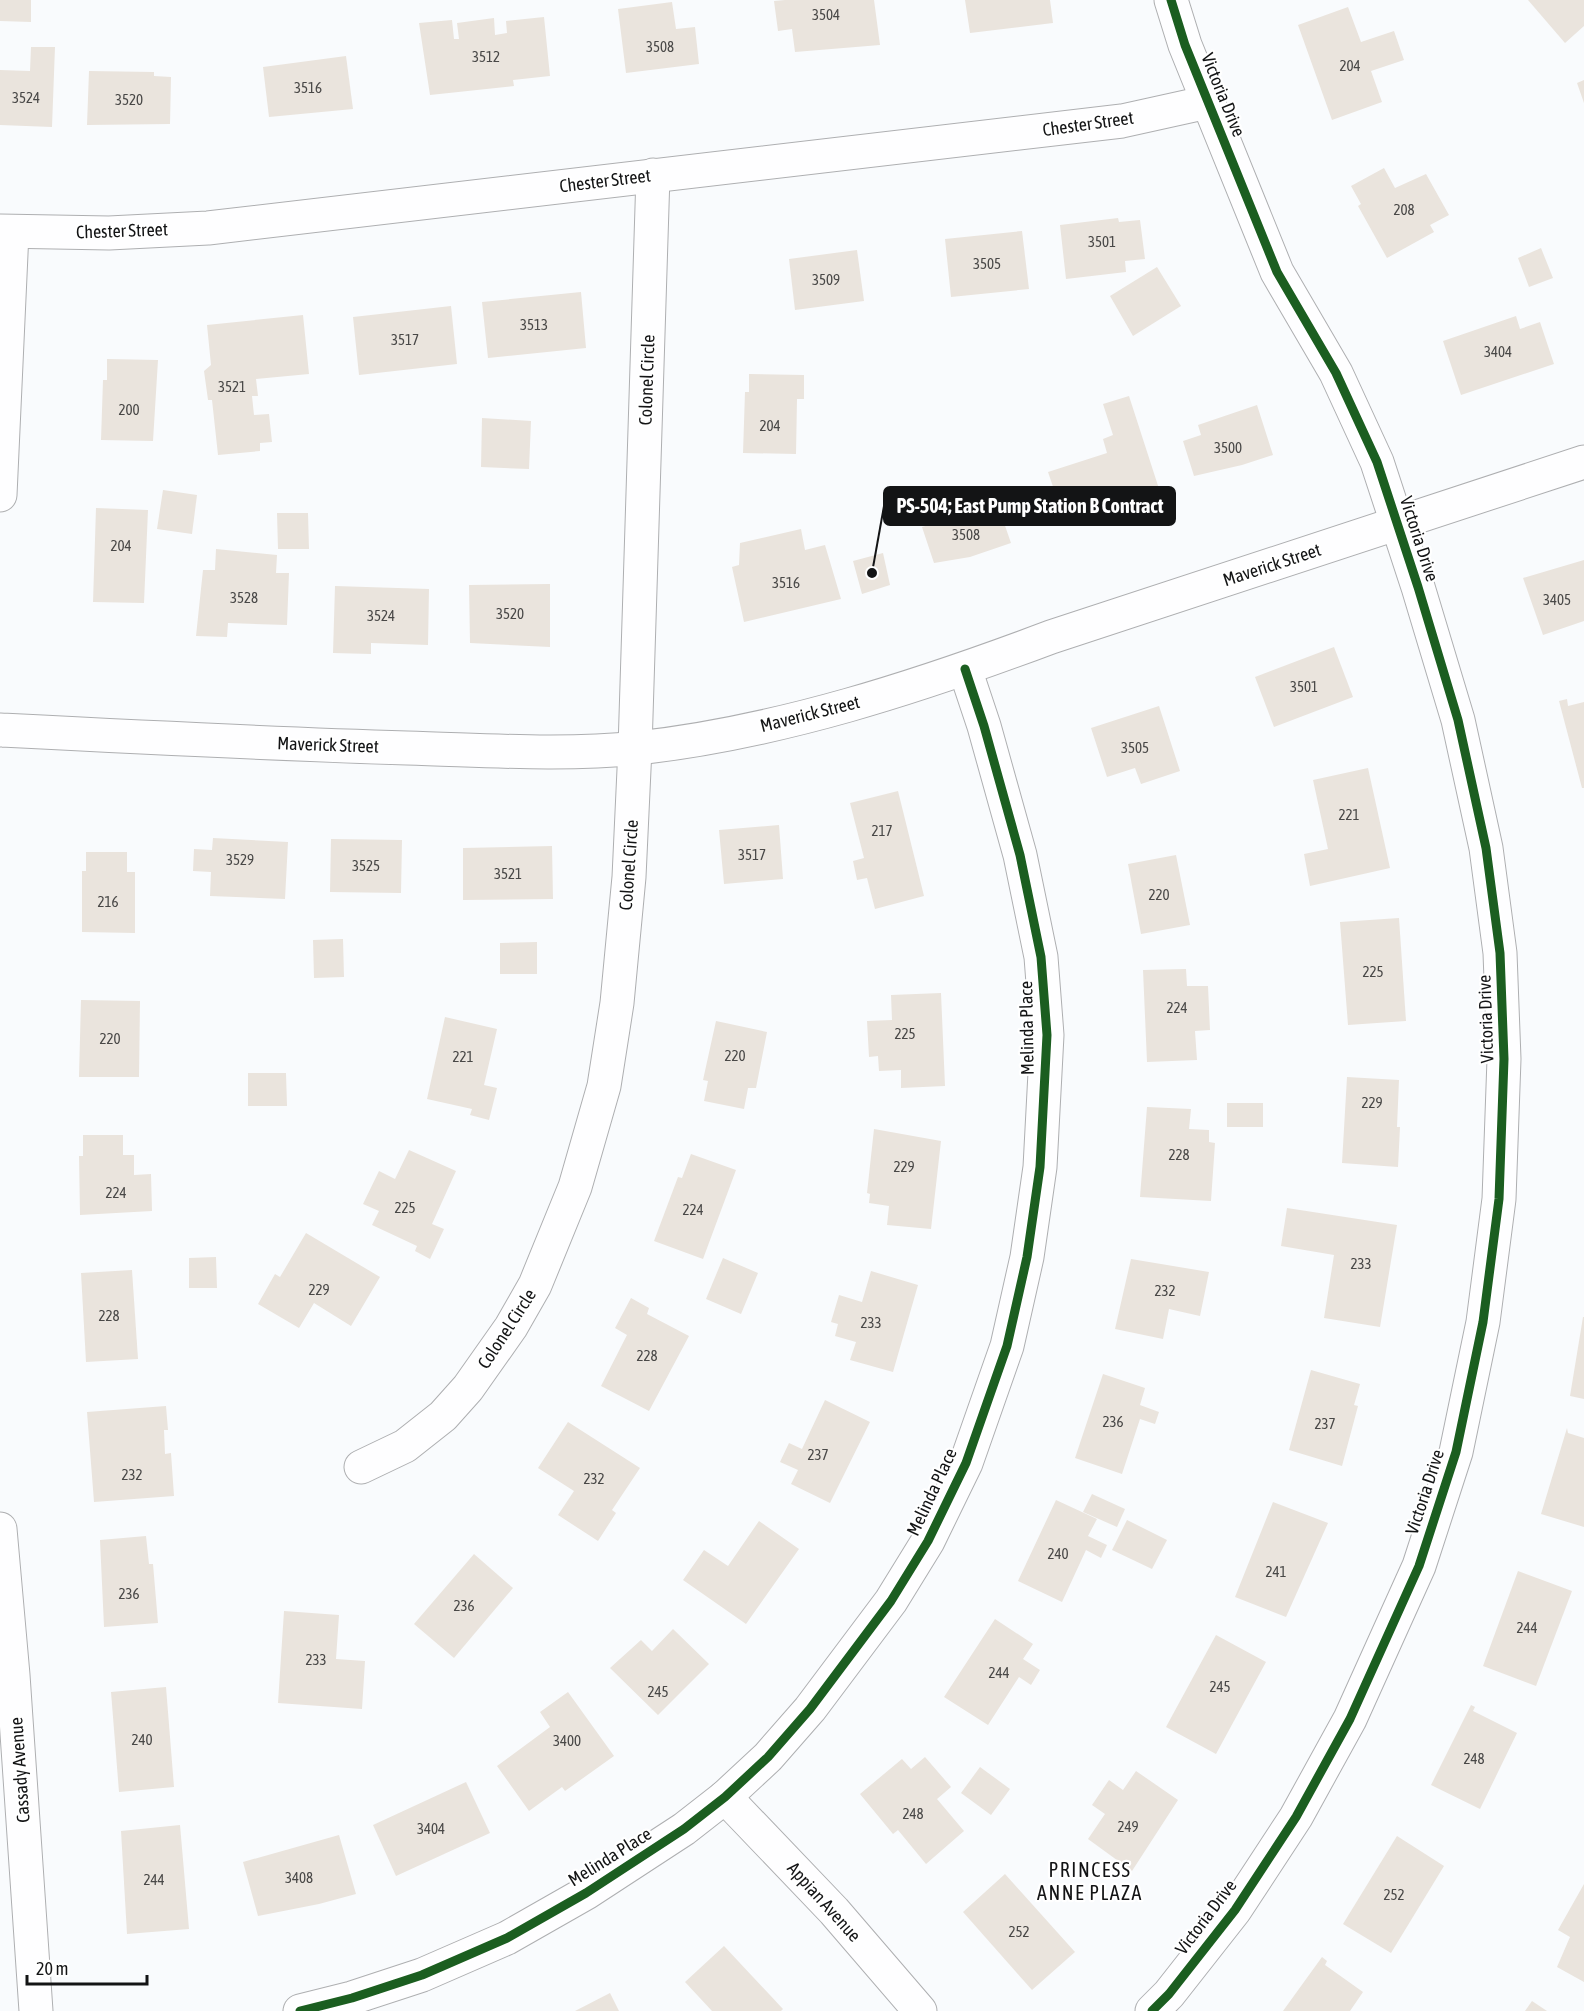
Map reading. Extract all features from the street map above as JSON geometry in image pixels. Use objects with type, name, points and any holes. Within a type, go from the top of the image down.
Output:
[{"type":"street","name":"Victoria Drive","points":[[1152,2011],[1168,1994],[1241,1900],[1296,1817],[1350,1719],[1419,1566],[1456,1452],[1483,1322],[1498,1199],[1504,1059],[1500,953],[1486,848],[1458,720],[1418,587],[1377,462],[1336,373],[1277,272],[1185,45],[1171,0]]},
{"type":"street","name":"Chester Street","points":[[6,231],[109,233],[208,228],[1122,121],[1208,102]]},
{"type":"street","name":"Colonel Circle","points":[[361,1467],[405,1446],[443,1416],[468,1388],[511,1327],[536,1285],[575,1187],[604,1086],[617,1003],[629,877],[653,175]]},
{"type":"street","points":[[0,495],[6,231]]},
{"type":"street","name":"Maverick Street","points":[[0,730],[321,745],[542,752],[635,748],[703,739],[825,712],[965,669],[1051,637],[1584,462]]},
{"type":"street","name":"Melinda Place","points":[[300,2011],[352,1998],[422,1975],[507,1938],[606,1880],[684,1829],[725,1797],[768,1757],[810,1709],[891,1601],[928,1541],[966,1463],[1006,1346],[1028,1257],[1040,1167],[1046,1046],[1041,957],[1020,855],[984,726],[965,669]]},
{"type":"street","name":"Cassady Avenue","points":[[0,1529],[14,1675],[36,2011]]},
{"type":"street","name":"Appian Avenue","points":[[725,1797],[834,1911],[920,2011]]},
{"type":"building","points":[[0,0],[31,0],[31,22],[0,21]]},
{"type":"building","points":[[874,0],[880,45],[795,52],[792,29],[778,31],[774,1]]},
{"type":"building","points":[[965,0],[1050,0],[1053,23],[970,33]]},
{"type":"building","points":[[1528,0],[1584,0],[1584,26],[1565,43]]},
{"type":"building","points":[[672,2],[676,29],[695,27],[699,64],[626,73],[618,9]]},
{"type":"building","points":[[1348,7],[1361,42],[1394,31],[1404,60],[1371,71],[1382,102],[1332,120],[1298,25]]},
{"type":"building","points":[[544,17],[550,76],[513,80],[514,86],[430,95],[419,23],[452,20],[454,39],[459,39],[457,23],[494,18],[495,35],[507,33],[506,21]]},
{"type":"building","points":[[31,47],[55,47],[52,127],[0,125],[0,70],[30,71]]},
{"type":"building","points":[[346,56],[353,109],[269,117],[263,67]]},
{"type":"building","points":[[89,71],[154,72],[154,76],[171,77],[170,124],[87,125]]},
{"type":"building","points":[[1584,80],[1584,103],[1577,83]]},
{"type":"building","points":[[1384,168],[1395,188],[1426,174],[1449,215],[1430,225],[1434,232],[1387,258],[1358,206],[1361,204],[1351,186]]},
{"type":"building","points":[[1118,218],[1119,222],[1140,220],[1145,259],[1125,261],[1126,272],[1066,279],[1060,225]]},
{"type":"building","points":[[1022,231],[1029,289],[951,297],[945,239]]},
{"type":"building","points":[[1541,248],[1553,278],[1529,287],[1518,258]]},
{"type":"building","points":[[857,250],[864,301],[795,310],[789,259]]},
{"type":"building","points":[[1157,267],[1181,306],[1133,336],[1110,296]]},
{"type":"building","points":[[581,292],[586,348],[488,358],[482,302]]},
{"type":"building","points":[[451,306],[457,364],[359,375],[353,317]]},
{"type":"building","points":[[303,315],[309,374],[256,379],[258,396],[252,396],[254,415],[269,414],[272,442],[260,443],[260,451],[218,455],[212,400],[208,400],[204,371],[211,365],[207,325]]},
{"type":"building","points":[[1516,316],[1520,329],[1540,322],[1554,364],[1461,395],[1443,341]]},
{"type":"building","points":[[107,359],[158,360],[153,441],[101,440],[103,380],[107,380]]},
{"type":"building","points":[[749,374],[804,375],[804,399],[797,399],[796,454],[743,453],[745,392],[749,392]]},
{"type":"building","points":[[1129,396],[1161,495],[1066,525],[1048,472],[1107,453],[1103,439],[1113,435],[1103,404]]},
{"type":"building","points":[[1257,405],[1273,455],[1194,476],[1183,441],[1201,435],[1198,425]]},
{"type":"building","points":[[482,418],[531,421],[529,469],[481,467]]},
{"type":"building","points":[[163,490],[197,495],[192,534],[157,529]]},
{"type":"building","points":[[993,491],[1011,543],[970,557],[934,563],[922,527],[942,521],[938,510]]},
{"type":"building","points":[[96,508],[148,510],[144,603],[93,602]]},
{"type":"building","points":[[277,513],[308,513],[309,549],[278,549]]},
{"type":"building","points":[[801,529],[805,550],[825,545],[841,599],[744,622],[732,567],[739,565],[740,543]]},
{"type":"building","points":[[216,549],[277,555],[276,573],[289,573],[287,625],[228,623],[227,637],[196,636],[203,570],[215,570]]},
{"type":"building","points":[[883,553],[890,585],[862,594],[853,561]]},
{"type":"building","points":[[1584,560],[1584,621],[1543,635],[1523,578]]},
{"type":"building","points":[[550,584],[550,647],[470,643],[469,585]]},
{"type":"building","points":[[335,586],[429,589],[428,645],[371,643],[371,654],[333,653]]},
{"type":"building","points":[[1334,647],[1353,697],[1274,727],[1255,677]]},
{"type":"building","points":[[1567,699],[1568,706],[1584,702],[1584,788],[1582,788],[1559,701]]},
{"type":"building","points":[[1159,706],[1180,771],[1141,784],[1135,768],[1107,777],[1091,728]]},
{"type":"building","points":[[1368,768],[1390,868],[1310,886],[1304,854],[1328,849],[1313,780]]},
{"type":"building","points":[[898,791],[924,896],[875,909],[867,878],[857,880],[853,861],[864,858],[850,803]]},
{"type":"building","points":[[779,825],[783,879],[724,884],[719,830]]},
{"type":"building","points":[[213,838],[288,842],[285,899],[210,896],[211,872],[193,871],[194,849],[212,850]]},
{"type":"building","points":[[331,839],[402,840],[401,893],[330,892]]},
{"type":"building","points":[[552,846],[553,899],[463,900],[463,848]]},
{"type":"building","points":[[86,852],[127,852],[127,872],[135,872],[135,933],[82,932],[82,871],[86,871]]},
{"type":"building","points":[[1176,855],[1190,925],[1141,934],[1128,864]]},
{"type":"building","points":[[1399,918],[1406,1021],[1348,1025],[1340,922]]},
{"type":"building","points":[[343,939],[344,977],[314,978],[313,940]]},
{"type":"building","points":[[537,942],[537,974],[500,974],[500,943]]},
{"type":"building","points":[[1186,969],[1187,986],[1208,986],[1210,1030],[1195,1031],[1197,1060],[1147,1062],[1143,970]]},
{"type":"building","points":[[941,993],[945,1086],[901,1088],[901,1070],[879,1071],[878,1056],[869,1057],[867,1021],[892,1020],[891,995]]},
{"type":"building","points":[[81,1000],[140,1001],[139,1077],[79,1077]]},
{"type":"building","points":[[445,1017],[497,1029],[484,1085],[497,1088],[489,1120],[470,1115],[472,1109],[427,1099]]},
{"type":"building","points":[[716,1021],[767,1032],[756,1088],[748,1088],[744,1109],[704,1101],[708,1081],[703,1080]]},
{"type":"building","points":[[248,1073],[286,1073],[287,1106],[248,1106]]},
{"type":"building","points":[[1347,1077],[1399,1080],[1398,1167],[1342,1163]]},
{"type":"building","points":[[1227,1103],[1263,1103],[1263,1127],[1227,1127]]},
{"type":"building","points":[[1147,1107],[1191,1109],[1189,1129],[1209,1130],[1209,1142],[1215,1143],[1211,1201],[1140,1197]]},
{"type":"building","points":[[874,1129],[941,1141],[931,1229],[887,1225],[889,1206],[869,1203],[870,1194],[867,1193]]},
{"type":"building","points":[[83,1135],[123,1135],[123,1155],[134,1155],[134,1175],[151,1174],[152,1211],[80,1215],[79,1156],[83,1156]]},
{"type":"building","points":[[409,1150],[456,1171],[432,1224],[444,1229],[430,1259],[415,1251],[417,1246],[372,1225],[379,1211],[363,1204],[379,1171],[395,1179]]},
{"type":"building","points":[[691,1154],[736,1170],[703,1259],[654,1241],[678,1177],[682,1178]]},
{"type":"building","points":[[1287,1208],[1397,1225],[1380,1327],[1324,1318],[1334,1255],[1281,1246]]},
{"type":"building","points":[[306,1233],[380,1277],[351,1326],[314,1303],[299,1328],[258,1304],[275,1274],[280,1277]]},
{"type":"building","points":[[216,1257],[217,1288],[189,1288],[189,1258]]},
{"type":"building","points":[[723,1258],[758,1273],[741,1314],[706,1299]]},
{"type":"building","points":[[1131,1259],[1209,1272],[1200,1316],[1169,1309],[1163,1339],[1115,1329]]},
{"type":"building","points":[[132,1270],[138,1359],[86,1362],[81,1273]]},
{"type":"building","points":[[871,1271],[918,1285],[893,1372],[850,1360],[856,1342],[835,1336],[838,1324],[831,1322],[839,1295],[862,1302]]},
{"type":"building","points":[[631,1298],[649,1308],[647,1314],[689,1336],[649,1411],[601,1386],[627,1335],[615,1328]]},
{"type":"building","points":[[1584,1317],[1584,1399],[1570,1396]]},
{"type":"building","points":[[1311,1370],[1360,1384],[1354,1405],[1358,1406],[1342,1466],[1289,1450]]},
{"type":"building","points":[[1103,1374],[1145,1388],[1140,1405],[1159,1412],[1155,1424],[1140,1419],[1122,1474],[1075,1458]]},
{"type":"building","points":[[825,1400],[870,1422],[830,1503],[791,1484],[798,1470],[780,1462],[789,1443],[802,1449]]},
{"type":"building","points":[[166,1406],[168,1430],[164,1430],[165,1454],[171,1453],[174,1496],[94,1502],[87,1412]]},
{"type":"building","points":[[568,1422],[640,1468],[612,1510],[616,1513],[598,1541],[558,1515],[574,1491],[538,1468]]},
{"type":"building","points":[[1567,1428],[1568,1433],[1584,1438],[1584,1527],[1541,1514]]},
{"type":"building","points":[[1092,1494],[1125,1509],[1117,1527],[1083,1512]]},
{"type":"building","points":[[1056,1500],[1097,1519],[1088,1536],[1107,1545],[1101,1558],[1086,1550],[1062,1602],[1018,1581]]},
{"type":"building","points":[[1273,1502],[1328,1523],[1286,1617],[1235,1597]]},
{"type":"building","points":[[1127,1520],[1167,1540],[1152,1569],[1112,1550]]},
{"type":"building","points":[[759,1521],[799,1549],[746,1624],[683,1580],[704,1550],[728,1566]]},
{"type":"building","points":[[146,1536],[149,1564],[153,1564],[158,1623],[104,1627],[100,1540]]},
{"type":"building","points":[[474,1554],[513,1588],[454,1658],[414,1624]]},
{"type":"building","points":[[1518,1571],[1572,1591],[1536,1686],[1483,1666]]},
{"type":"building","points":[[284,1611],[339,1615],[336,1659],[365,1661],[362,1709],[278,1703]]},
{"type":"building","points":[[995,1619],[1033,1644],[1023,1659],[1040,1670],[1031,1685],[1019,1677],[988,1725],[944,1697]]},
{"type":"building","points":[[673,1629],[709,1664],[658,1715],[610,1668],[641,1640],[652,1651]]},
{"type":"building","points":[[1216,1635],[1266,1662],[1216,1754],[1166,1727]]},
{"type":"building","points":[[166,1687],[174,1787],[119,1792],[111,1692]]},
{"type":"building","points":[[568,1692],[614,1756],[565,1791],[562,1787],[529,1811],[497,1766],[550,1727],[540,1712]]},
{"type":"building","points":[[1471,1705],[1475,1707],[1473,1711],[1517,1733],[1480,1809],[1431,1785]]},
{"type":"building","points":[[925,1757],[951,1787],[937,1799],[964,1831],[926,1864],[898,1830],[893,1834],[860,1794],[902,1759],[911,1769]]},
{"type":"building","points":[[980,1767],[1010,1789],[991,1815],[961,1793]]},
{"type":"building","points":[[1136,1771],[1178,1800],[1132,1871],[1088,1839],[1105,1814],[1092,1805],[1109,1780],[1123,1790]]},
{"type":"building","points":[[466,1782],[490,1833],[396,1876],[373,1825]]},
{"type":"building","points":[[180,1825],[189,1929],[127,1934],[121,1831]]},
{"type":"building","points":[[339,1835],[356,1894],[258,1916],[243,1862]]},
{"type":"building","points":[[1397,1836],[1444,1866],[1391,1953],[1343,1924]]},
{"type":"building","points":[[1005,1874],[1075,1952],[1032,1990],[963,1912]]},
{"type":"building","points":[[1584,1884],[1584,1982],[1557,1967],[1570,1937],[1558,1930]]},
{"type":"building","points":[[724,1946],[783,2009],[781,2011],[712,2011],[685,1982]]},
{"type":"building","points":[[1322,1957],[1327,1961],[1325,1965],[1363,1992],[1350,2011],[1283,2011]]},
{"type":"building","points":[[610,1993],[619,2011],[575,2011]]},
{"type":"building","points":[[1532,2001],[1547,2011],[1525,2011]]},
{"type":"cycle path","points":[[1152,2011],[1169,1994],[1235,1910],[1296,1817],[1350,1719],[1419,1566],[1456,1452],[1483,1322],[1499,1199],[1504,1059],[1500,953],[1486,848],[1458,720],[1418,587],[1377,462],[1336,373],[1277,272],[1185,45],[1171,0]]},
{"type":"cycle path","points":[[300,2011],[352,1998],[422,1975],[507,1938],[586,1893],[684,1829],[725,1797],[768,1757],[810,1709],[891,1601],[928,1541],[966,1463],[1007,1346],[1027,1257],[1040,1167],[1047,1035],[1041,957],[1020,855],[984,726],[965,669]]},
{"type":"place","name":"PS-504; East Pump Station B Contract","points":[[872,573]]},
{"type":"district","name":"PRINCESS ANNE PLAZA","points":[[1090,1882]]}]
